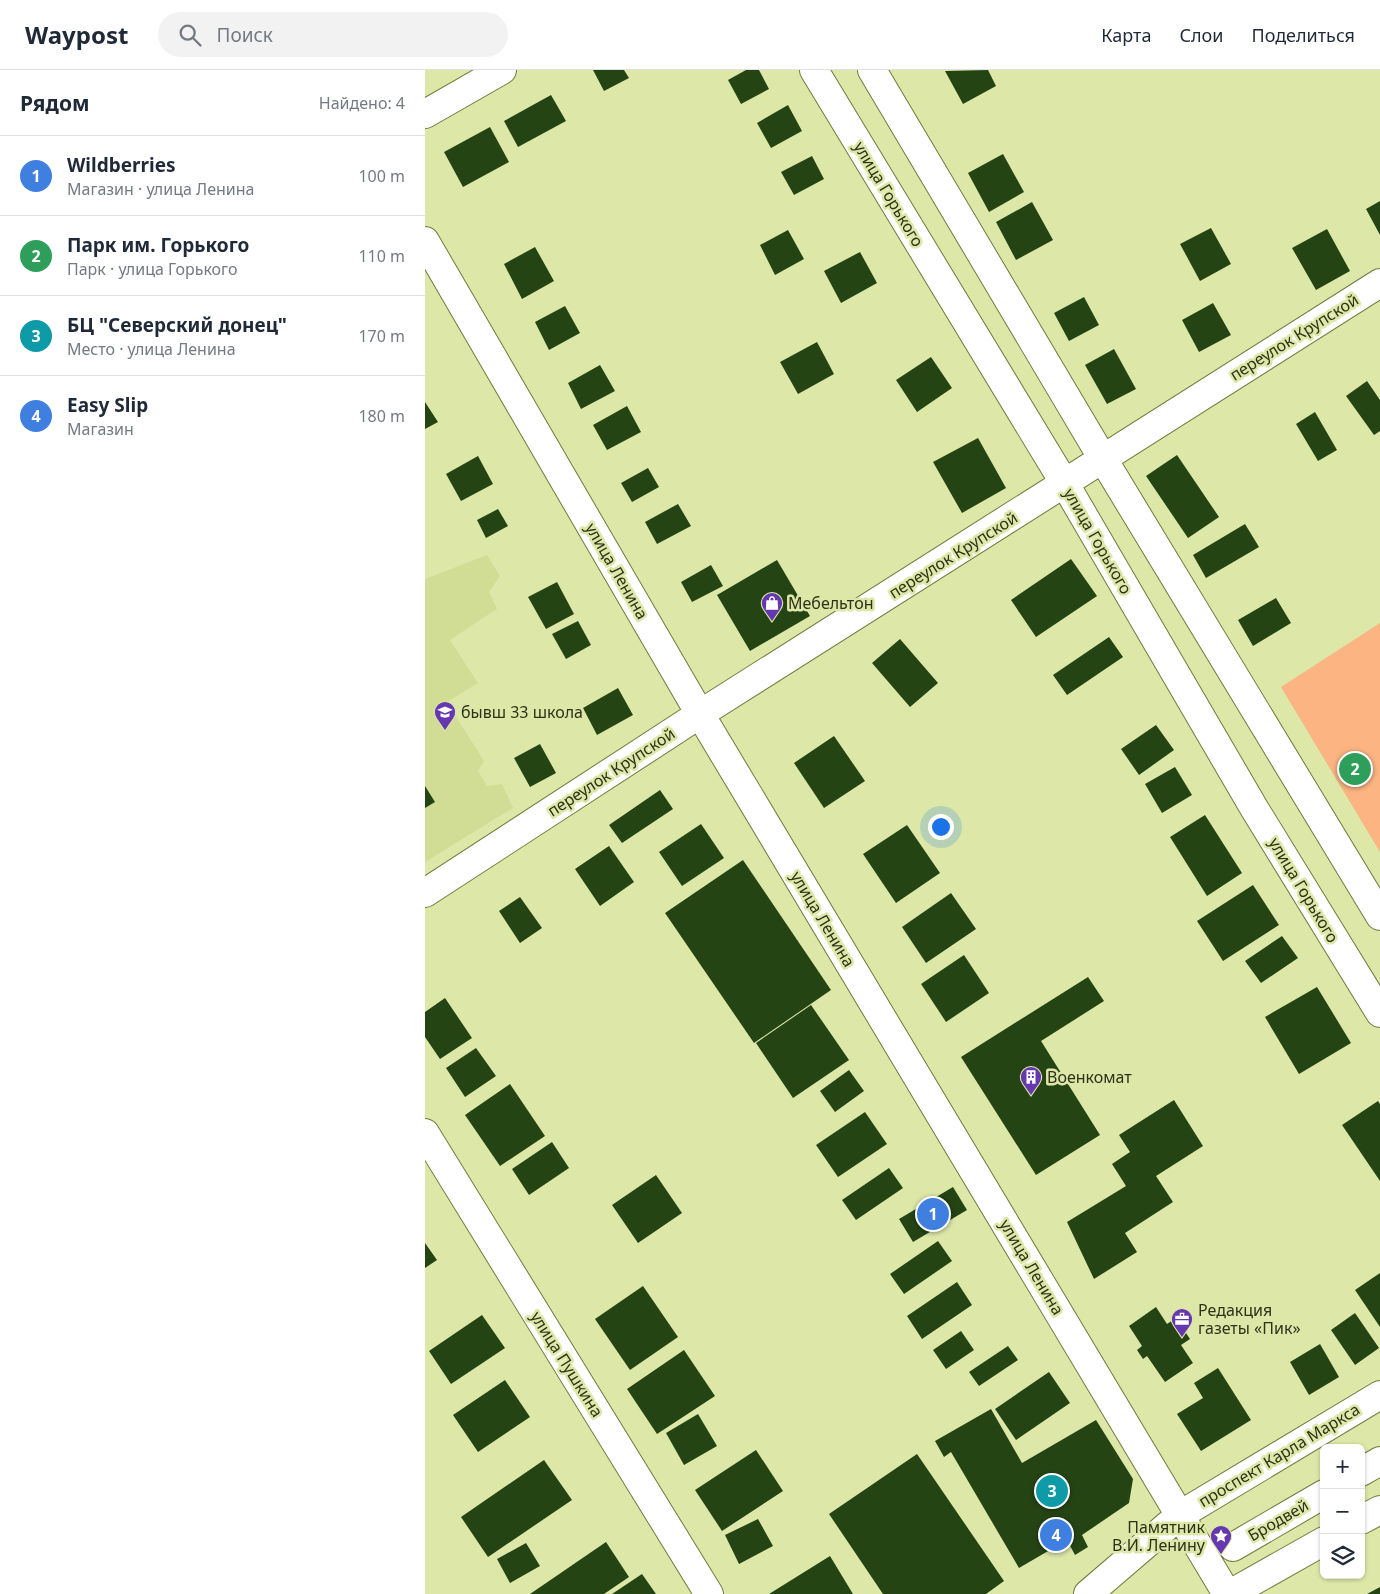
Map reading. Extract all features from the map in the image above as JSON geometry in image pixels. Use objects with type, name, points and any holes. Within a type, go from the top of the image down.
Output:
[{"type":"street","points":[[425,114],[502,70]]},
{"type":"street","name":"улица Горького","points":[[814,70],[1065,484],[1254,808],[1380,1013]]},
{"type":"street","points":[[872,70],[1103,459],[1380,916]]},
{"type":"street","name":"улица Ленина","points":[[425,241],[700,714],[1228,1594]]},
{"type":"street","name":"переулок Крупской","points":[[425,893],[700,714],[1380,283]]},
{"type":"street","name":"улица Пушкина","points":[[425,1133],[709,1594]]},
{"type":"street","name":"проспект Карла Маркса","points":[[1088,1594],[1180,1515],[1380,1395]]},
{"type":"street","points":[[1365,1470],[1380,1461]]},
{"type":"street","name":"Бродвей","points":[[1233,1547],[1320,1496]]},
{"type":"street","points":[[1365,1518],[1380,1510]]},
{"type":"street","points":[[1228,1594],[1320,1543]]},
{"type":"shaded area","name":"бывш 33 школа","points":[[487,555],[500,576],[489,592],[497,609],[450,640],[478,683],[447,702],[484,761],[478,771],[487,786],[502,784],[513,808],[425,862],[425,579]]},
{"type":"shaded area","points":[[1380,623],[1380,852],[1281,687]]},
{"type":"building","points":[[593,70],[624,70],[629,78],[604,91]]},
{"type":"building","points":[[746,70],[759,70],[769,89],[741,104],[728,80]]},
{"type":"building","points":[[988,70],[996,86],[963,104],[945,71]]},
{"type":"building","points":[[551,95],[566,121],[518,147],[504,121]]},
{"type":"building","points":[[788,105],[802,131],[771,148],[757,123]]},
{"type":"building","points":[[490,127],[509,162],[463,187],[444,152]]},
{"type":"building","points":[[1003,154],[1024,192],[989,212],[968,173]]},
{"type":"building","points":[[812,156],[824,179],[794,195],[781,172]]},
{"type":"building","points":[[1380,201],[1380,235],[1366,209]]},
{"type":"building","points":[[1032,202],[1053,240],[1016,260],[996,222]]},
{"type":"building","points":[[1211,228],[1231,264],[1200,281],[1180,244]]},
{"type":"building","points":[[1327,229],[1350,271],[1316,290],[1292,248]]},
{"type":"building","points":[[788,230],[804,259],[775,275],[760,245]]},
{"type":"building","points":[[535,247],[554,281],[522,299],[504,264]]},
{"type":"building","points":[[860,252],[877,283],[841,303],[824,271]]},
{"type":"building","points":[[1084,297],[1099,325],[1069,341],[1054,313]]},
{"type":"building","points":[[1213,303],[1231,335],[1199,352],[1182,320]]},
{"type":"building","points":[[565,306],[580,333],[549,350],[535,322]]},
{"type":"building","points":[[817,342],[834,374],[798,394],[780,362]]},
{"type":"building","points":[[1114,349],[1136,389],[1107,404],[1085,365]]},
{"type":"building","points":[[931,357],[952,388],[917,412],[896,380]]},
{"type":"building","points":[[600,365],[615,391],[581,409],[568,383]]},
{"type":"building","points":[[1367,381],[1380,400],[1380,431],[1374,435],[1346,396]]},
{"type":"building","points":[[425,402],[438,422],[425,429]]},
{"type":"building","points":[[627,406],[641,432],[607,450],[593,425]]},
{"type":"building","points":[[1315,412],[1337,450],[1318,461],[1296,424]]},
{"type":"building","points":[[978,438],[1006,488],[962,513],[933,462]]},
{"type":"building","points":[[1177,455],[1219,517],[1188,538],[1146,476]]},
{"type":"building","points":[[478,456],[493,484],[461,501],[446,474]]},
{"type":"building","points":[[648,468],[659,487],[632,502],[621,483]]},
{"type":"building","points":[[678,504],[691,526],[657,544],[645,522]]},
{"type":"building","points":[[498,509],[508,526],[486,538],[477,520]]},
{"type":"building","points":[[1245,524],[1259,547],[1206,578],[1193,555]]},
{"type":"building","points":[[1071,559],[1097,596],[1036,637],[1011,600]]},
{"type":"building","points":[[777,560],[810,616],[750,651],[717,595]]},
{"type":"building","points":[[711,565],[723,586],[692,602],[681,582]]},
{"type":"building","points":[[557,582],[574,614],[546,629],[528,597]]},
{"type":"building","points":[[1276,598],[1291,623],[1253,646],[1238,620]]},
{"type":"building","points":[[578,621],[591,645],[566,659],[552,634]]},
{"type":"building","points":[[1109,637],[1123,657],[1067,695],[1053,675]]},
{"type":"building","points":[[900,639],[938,683],[910,707],[872,663]]},
{"type":"building","points":[[618,688],[633,715],[597,735],[583,708]]},
{"type":"building","points":[[1156,725],[1174,750],[1139,775],[1121,749]]},
{"type":"building","points":[[834,736],[865,781],[824,808],[794,763]]},
{"type":"building","points":[[540,744],[556,773],[530,787],[514,758]]},
{"type":"building","points":[[1175,767],[1192,795],[1162,813],[1145,784]]},
{"type":"building","points":[[425,786],[435,802],[425,808]]},
{"type":"building","points":[[660,790],[673,809],[622,843],[609,825]]},
{"type":"building","points":[[1205,815],[1242,873],[1207,896],[1170,837]]},
{"type":"building","points":[[701,824],[724,858],[682,886],[659,852]]},
{"type":"building","points":[[907,825],[940,873],[896,903],[863,854]]},
{"type":"building","points":[[609,846],[634,882],[600,906],[575,869]]},
{"type":"building","points":[[743,860],[831,990],[754,1043],[665,913]]},
{"type":"building","points":[[1253,885],[1279,925],[1223,961],[1197,921]]},
{"type":"building","points":[[951,893],[976,929],[926,963],[902,927]]},
{"type":"building","points":[[520,897],[542,928],[520,943],[499,911]]},
{"type":"building","points":[[1282,936],[1298,958],[1261,983],[1245,961]]},
{"type":"building","points":[[964,955],[989,993],[946,1022],[921,984]]},
{"type":"building","name":"Военкомат","points":[[1088,977],[1104,1001],[1041,1041],[1100,1135],[1036,1175],[961,1057]]},
{"type":"building","points":[[1317,987],[1351,1043],[1299,1074],[1265,1017]]},
{"type":"building","points":[[445,998],[472,1038],[440,1059],[425,1037],[425,1012]]},
{"type":"building","points":[[811,1005],[849,1060],[793,1098],[756,1043]]},
{"type":"building","points":[[476,1048],[496,1076],[465,1097],[446,1068]]},
{"type":"building","points":[[849,1070],[864,1091],[835,1112],[820,1091]]},
{"type":"building","points":[[510,1084],[545,1136],[500,1166],[465,1115]]},
{"type":"building","points":[[1174,1100],[1203,1146],[1156,1176],[1173,1202],[1125,1233],[1137,1252],[1094,1279],[1067,1222],[1126,1186],[1112,1164],[1130,1152],[1119,1135]]},
{"type":"building","points":[[1378,1101],[1380,1104],[1380,1181],[1342,1125]]},
{"type":"building","points":[[865,1112],[887,1144],[838,1177],[816,1145]]},
{"type":"building","points":[[552,1142],[569,1168],[529,1195],[512,1169]]},
{"type":"building","points":[[889,1168],[903,1188],[856,1220],[842,1200]]},
{"type":"building","points":[[656,1175],[682,1213],[638,1243],[612,1205]]},
{"type":"building","points":[[953,1187],[967,1210],[913,1242],[899,1219]]},
{"type":"building","points":[[938,1241],[952,1261],[904,1294],[890,1274]]},
{"type":"building","points":[[425,1243],[437,1260],[425,1268]]},
{"type":"building","points":[[1380,1273],[1380,1327],[1355,1290]]},
{"type":"building","points":[[957,1282],[972,1305],[922,1339],[907,1316]]},
{"type":"building","points":[[643,1286],[678,1337],[630,1370],[595,1319]]},
{"type":"building","points":[[1156,1307],[1167,1324],[1176,1318],[1190,1339],[1181,1345],[1193,1363],[1165,1382],[1147,1356],[1143,1359],[1137,1350],[1142,1346],[1129,1326]]},
{"type":"building","points":[[1355,1313],[1379,1348],[1355,1365],[1331,1330]]},
{"type":"building","points":[[482,1315],[505,1348],[451,1384],[429,1351]]},
{"type":"building","points":[[961,1331],[974,1350],[946,1369],[933,1350]]},
{"type":"building","points":[[1320,1344],[1339,1377],[1309,1395],[1290,1362]]},
{"type":"building","points":[[1008,1346],[1018,1360],[979,1386],[969,1372]]},
{"type":"building","points":[[684,1350],[715,1396],[657,1434],[627,1389]]},
{"type":"building","points":[[1218,1368],[1251,1420],[1201,1451],[1177,1414],[1203,1398],[1194,1383]]},
{"type":"building","points":[[1049,1372],[1070,1403],[1016,1440],[995,1409]]},
{"type":"building","points":[[505,1380],[530,1417],[478,1452],[453,1415]]},
{"type":"building","points":[[991,1409],[1022,1463],[1096,1420],[1133,1479],[1129,1503],[1082,1535],[1088,1547],[1075,1555],[1067,1540],[1019,1568],[951,1452],[944,1457],[935,1441]]},
{"type":"building","points":[[698,1414],[717,1446],[684,1465],[666,1433]]},
{"type":"building","points":[[756,1450],[783,1491],[722,1531],[695,1490]]},
{"type":"building","points":[[917,1454],[1004,1581],[986,1594],[883,1594],[829,1514]]},
{"type":"building","points":[[544,1460],[572,1500],[488,1557],[461,1517]]},
{"type":"building","points":[[758,1519],[773,1546],[739,1564],[725,1535]]},
{"type":"building","points":[[606,1542],[629,1577],[604,1594],[530,1594]]},
{"type":"building","points":[[526,1543],[540,1566],[510,1583],[497,1559]]},
{"type":"building","points":[[830,1556],[853,1594],[769,1594]]},
{"type":"building","points":[[642,1574],[656,1594],[612,1594]]},
{"type":"building","points":[[1380,1587],[1380,1594],[1367,1594]]},
{"type":"place","name":"Мебельтон","points":[[772,622]]},
{"type":"place","name":"бывш 33 школа","points":[[445,731]]},
{"type":"place","name":"Парк им. Горького","points":[[1355,769]]},
{"type":"place","name":"Военкомат","points":[[1031,1096]]},
{"type":"place","name":"Wildberries","points":[[933,1214]]},
{"type":"place","name":"Редакция газеты «Пик»","points":[[1182,1338]]},
{"type":"place","name":"БЦ \"Северский донец\"","points":[[1052,1491]]},
{"type":"place","name":"Easy Slip","points":[[1056,1535]]},
{"type":"place","name":"Памятник В.И. Ленину","points":[[1221,1555]]}]
